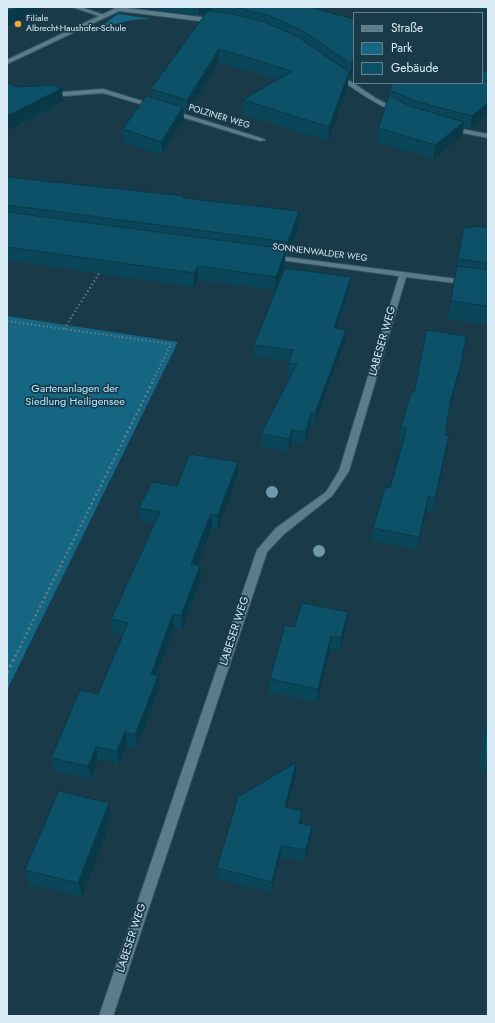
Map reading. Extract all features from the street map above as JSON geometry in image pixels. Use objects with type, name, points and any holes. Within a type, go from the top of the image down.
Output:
[{"type":"street","points":[[75,7],[104,16]]},
{"type":"street","points":[[7,62],[120,8],[225,22]]},
{"type":"street","points":[[330,69],[375,100],[404,114]]},
{"type":"street","points":[[43,95],[103,91],[160,109]]},
{"type":"street","name":"POLZINER WEG","points":[[168,111],[262,140]]},
{"type":"street","points":[[447,128],[488,136]]},
{"type":"street","name":"SONNENWALDER WEG","points":[[261,256],[488,285]]},
{"type":"street","name":"LABESER WEG","points":[[106,1016],[262,550],[280,531],[329,494],[344,471],[403,274]]},
{"type":"path","points":[[64,329],[104,266]]},
{"type":"path","points":[[7,321],[171,344],[7,673]]},
{"type":"green space","points":[[118,14],[152,19],[131,20],[99,28]]},
{"type":"green space","name":"Gartenanlagen der Siedlung Heiligensee","points":[[7,316],[178,342],[7,690]]},
{"type":"building","points":[[7,7],[18,7],[7,12]]},
{"type":"building","points":[[236,7],[309,7],[353,19],[353,59],[351,64],[303,31],[270,16]]},
{"type":"building","points":[[208,11],[232,14],[265,22],[298,37],[349,72],[329,127],[243,100],[292,71],[219,49],[187,100],[151,89]]},
{"type":"building","points":[[483,70],[488,72],[488,80],[485,81],[488,82],[488,103],[472,116],[415,101],[390,90],[393,84],[483,84]]},
{"type":"building","points":[[7,83],[18,87],[52,85],[62,88],[7,116]]},
{"type":"building","points":[[147,96],[183,107],[161,142],[123,129]]},
{"type":"building","points":[[389,96],[410,106],[464,122],[435,145],[379,128]]},
{"type":"building","points":[[7,177],[184,196],[183,198],[299,211],[288,242],[7,205]]},
{"type":"building","points":[[7,212],[286,249],[276,277],[198,266],[194,273],[7,247]]},
{"type":"building","points":[[472,226],[488,228],[488,263],[458,259],[464,227],[472,228]]},
{"type":"building","points":[[457,266],[488,270],[488,306],[451,301]]},
{"type":"building","points":[[285,268],[351,277],[334,328],[346,330],[315,413],[311,413],[306,432],[292,430],[289,439],[261,434],[297,364],[288,363],[293,350],[254,345]]},
{"type":"building","points":[[427,330],[466,336],[461,364],[451,399],[445,435],[449,435],[435,498],[428,497],[419,537],[373,528],[385,487],[390,488],[407,428],[401,427],[411,392],[414,392]]},
{"type":"building","points":[[190,454],[238,462],[218,515],[211,514],[191,564],[200,566],[181,616],[173,614],[151,674],[158,676],[135,735],[125,732],[117,751],[96,747],[88,766],[51,758],[80,690],[98,694],[128,623],[111,619],[160,512],[139,508],[152,482],[177,486]]},
{"type":"building","points":[[302,603],[348,612],[341,638],[331,636],[318,689],[270,679],[285,625],[294,627]]},
{"type":"building","points":[[488,715],[488,755],[484,755]]},
{"type":"building","points":[[296,763],[285,807],[302,811],[299,823],[312,826],[306,850],[281,846],[272,882],[217,868],[238,797]]},
{"type":"building","points":[[59,791],[109,803],[78,883],[25,870]]},
{"type":"place","name":"Filiale Albrecht-Haushofer-Schule","points":[[18,24]]}]
